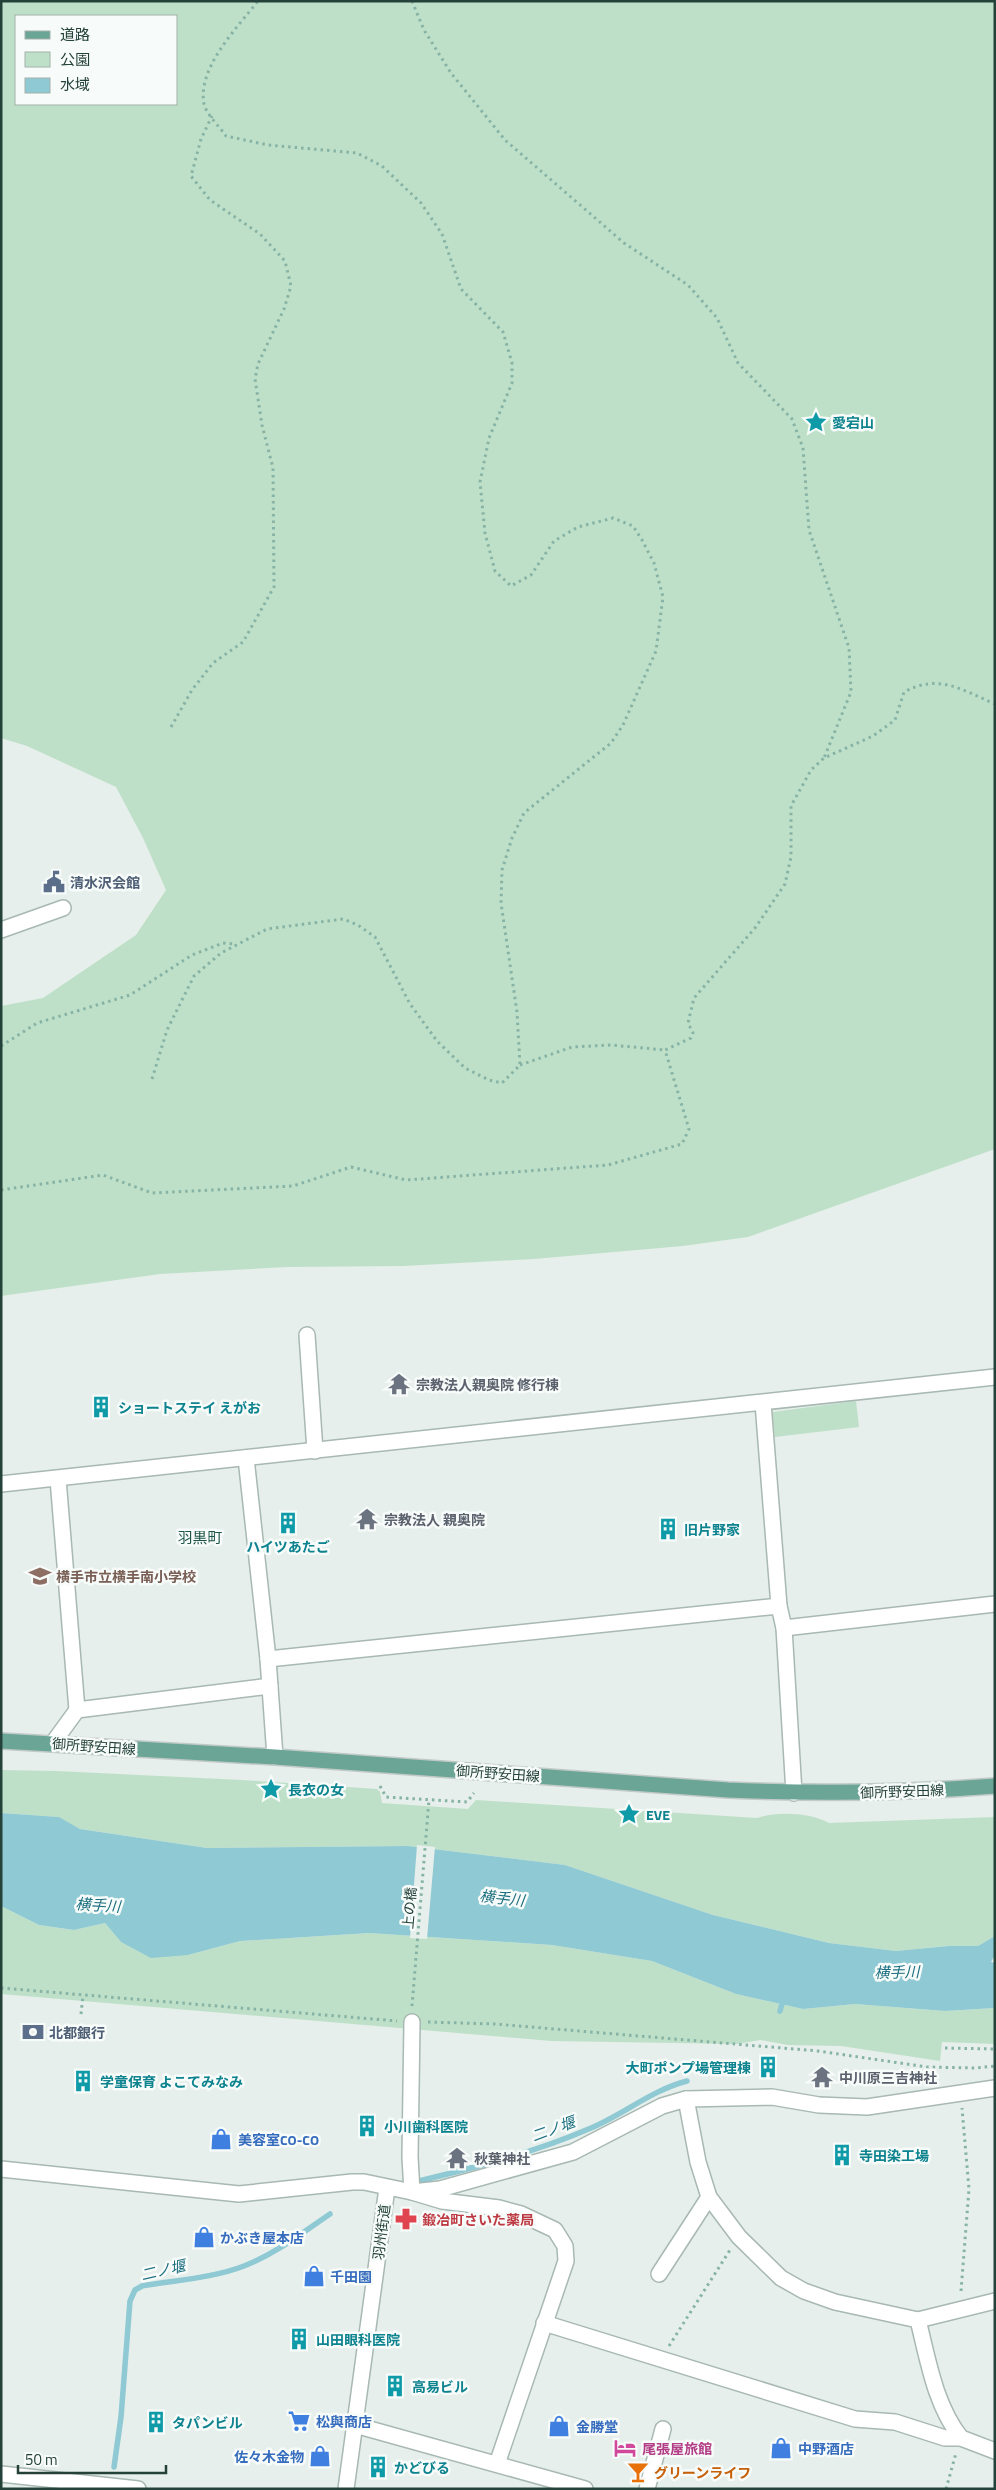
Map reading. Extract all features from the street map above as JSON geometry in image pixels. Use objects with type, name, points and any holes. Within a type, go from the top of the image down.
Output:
[{"type":"main road","name":"御所野安田線","points":[[1,1741],[274,1757],[718,1790],[794,1793],[933,1791],[995,1786]]},
{"type":"street","points":[[1,930],[63,908]]},
{"type":"street","points":[[307,1335],[315,1451]]},
{"type":"street","points":[[1,1484],[995,1378]]},
{"type":"street","points":[[762,1402],[779,1606],[784,1628],[794,1793]]},
{"type":"street","points":[[246,1458],[268,1659],[274,1757]]},
{"type":"street","points":[[52,1743],[77,1710],[58,1479]]},
{"type":"street","points":[[784,1628],[995,1604]]},
{"type":"street","points":[[268,1659],[779,1606]]},
{"type":"street","points":[[77,1710],[270,1686]]},
{"type":"street","points":[[412,2015],[410,2157],[412,2192]]},
{"type":"street","points":[[412,2192],[440,2189],[573,2152],[662,2106],[686,2099],[772,2097],[819,2105],[867,2107],[995,2088]]},
{"type":"street","points":[[686,2099],[698,2162],[709,2197],[739,2237],[781,2278],[804,2291],[835,2302],[918,2320],[995,2300]]},
{"type":"street","name":"羽州街道","points":[[1,2169],[239,2194],[352,2182],[364,2182],[387,2188],[346,2489]]},
{"type":"street","points":[[387,2188],[412,2192],[442,2201],[499,2208],[521,2214],[555,2230],[565,2246],[566,2261],[497,2464]]},
{"type":"street","points":[[658,2274],[709,2197]]},
{"type":"street","points":[[918,2320],[934,2383],[953,2428],[961,2438]]},
{"type":"street","points":[[544,2323],[855,2419],[895,2422],[944,2438],[961,2438],[995,2451]]},
{"type":"street","points":[[355,2425],[585,2489]]},
{"type":"street","points":[[647,2489],[663,2429]]},
{"type":"street","points":[[1,2474],[138,2489]]},
{"type":"path","points":[[258,1],[221,48],[204,82],[204,106],[226,136],[268,145],[357,153],[382,166],[421,203],[442,234],[461,289],[503,332],[512,363],[512,382],[489,438],[480,482],[485,533],[495,571],[511,586],[531,575],[554,541],[578,527],[613,518],[633,526],[654,563],[663,597],[656,651],[623,725],[611,743],[524,814],[512,838],[502,870],[501,903],[517,1012],[520,1065]]},
{"type":"path","points":[[412,1],[424,30],[451,72],[505,140],[624,243],[688,285],[717,318],[738,363],[792,419],[803,448],[808,530],[849,648],[851,692],[824,758]]},
{"type":"path","points":[[171,727],[192,690],[213,663],[243,642],[274,587],[273,468],[262,425],[255,379],[258,364],[284,309],[291,286],[285,261],[260,234],[210,200],[191,176],[201,139],[212,116]]},
{"type":"path","points":[[152,1079],[167,1030],[194,976],[221,953],[267,929],[343,919],[358,925],[375,937],[391,970],[421,1021],[437,1041],[465,1068],[489,1080],[502,1083],[520,1065],[572,1047],[611,1045],[665,1050],[691,1038],[693,1033],[688,1023],[694,998],[755,928],[778,897],[785,884],[791,857],[791,806],[811,770],[824,758],[873,736],[895,720],[904,692],[916,685],[932,682],[950,684],[995,704]]},
{"type":"path","points":[[1,1046],[37,1023],[130,995],[192,955],[223,943],[239,944]]},
{"type":"path","points":[[1,1190],[103,1175],[152,1193],[293,1186],[351,1167],[406,1180],[608,1165],[682,1144],[689,1129],[665,1050]]},
{"type":"path","points":[[380,1786],[386,1797],[467,1802],[474,1793]]},
{"type":"path","name":"上の橋","points":[[412,2015],[429,1800]]},
{"type":"path","points":[[1,1988],[83,1995],[412,2015],[495,2024],[818,2051],[927,2067],[975,2068],[995,2066]]},
{"type":"path","points":[[81,2014],[83,1995]]},
{"type":"path","points":[[945,2048],[995,2049]]},
{"type":"path","points":[[960,2309],[968,2189],[961,2094]]},
{"type":"path","points":[[660,2360],[739,2237]]},
{"type":"path","points":[[946,2489],[961,2438]]},
{"type":"green space","points":[[1,1],[995,1],[995,1149],[748,1237],[683,1246],[534,1259],[404,1266],[288,1267],[160,1274],[1,1296],[1,1006],[43,998],[136,935],[166,890],[143,838],[116,787],[27,746],[1,738]]},
{"type":"green space","points":[[856,1401],[859,1427],[775,1437],[772,1412]]},
{"type":"green space","points":[[1,1770],[242,1780],[377,1789],[380,1792],[382,1803],[468,1809],[476,1800],[757,1818],[774,1814],[794,1814],[813,1817],[829,1823],[995,1817],[995,1936],[978,1946],[949,1946],[896,1951],[829,1943],[713,1915],[565,1865],[408,1846],[207,1848],[80,1829],[58,1817],[1,1813]]},
{"type":"green space","points":[[1,1906],[39,1925],[74,1930],[105,1923],[121,1942],[188,1955],[240,1941],[369,1933],[552,1945],[652,1961],[736,1994],[803,2009],[855,2004],[945,2011],[995,2008],[995,2044],[942,2042],[940,2061],[841,2046],[788,2045],[760,2040],[737,2044],[551,2041],[1,1994]]},
{"type":"water","name":"横手川","points":[[1,1813],[59,1817],[80,1829],[207,1848],[408,1846],[565,1865],[713,1915],[829,1943],[896,1951],[949,1946],[978,1946],[995,1936],[995,1955],[991,1962],[995,1963],[995,2008],[945,2011],[855,2004],[803,2009],[736,1994],[652,1961],[552,1945],[369,1933],[240,1941],[188,1955],[151,1958],[121,1942],[105,1923],[74,1930],[39,1925],[1,1906]]},
{"type":"pier","points":[[417,1845],[435,1847],[427,1939],[410,1938]]},
{"type":"waterway","name":"二ノ堰","points":[[780,2011],[784,1997]]},
{"type":"waterway","name":"二ノ堰","points":[[419,2181],[506,2158],[570,2137],[603,2122],[662,2090],[687,2081]]},
{"type":"waterway","name":"二ノ堰","points":[[114,2467],[121,2417],[130,2301],[135,2290],[142,2286],[207,2276],[244,2266],[299,2236],[330,2214]]},
{"type":"place","name":"愛宕山","points":[[816,422]]},
{"type":"place","name":"清水沢会館","points":[[54,882]]},
{"type":"place","name":"宗教法人親奥院 修行棟","points":[[399,1384]]},
{"type":"place","name":"ショートステイ えがお","points":[[101,1407]]},
{"type":"place","name":"宗教法人 親奥院","points":[[367,1519]]},
{"type":"place","name":"ハイツあたご","points":[[288,1523]]},
{"type":"place","name":"旧片野家","points":[[668,1529]]},
{"type":"place","name":"横手市立横手南小学校","points":[[40,1576]]},
{"type":"place","name":"長衣の女","points":[[271,1789]]},
{"type":"place","name":"EVE","points":[[629,1814]]},
{"type":"place","name":"北都銀行","points":[[33,2032]]},
{"type":"place","name":"大町ポンプ場管理棟","points":[[768,2067]]},
{"type":"place","name":"中川原三吉神社","points":[[822,2077]]},
{"type":"place","name":"学童保育 よこてみなみ","points":[[83,2081]]},
{"type":"place","name":"小川歯科医院","points":[[367,2126]]},
{"type":"place","name":"美容室CO-CO","points":[[221,2139]]},
{"type":"place","name":"寺田染工場","points":[[842,2155]]},
{"type":"place","name":"秋葉神社","points":[[457,2158]]},
{"type":"place","name":"鍛冶町さいた薬局","points":[[406,2219]]},
{"type":"place","name":"かぶき屋本店","points":[[204,2237]]},
{"type":"place","name":"千田園","points":[[314,2276]]},
{"type":"place","name":"山田眼科医院","points":[[299,2339]]},
{"type":"place","name":"高易ビル","points":[[395,2386]]},
{"type":"place","name":"松與商店","points":[[299,2421]]},
{"type":"place","name":"タパンビル","points":[[156,2422]]},
{"type":"place","name":"金勝堂","points":[[559,2426]]},
{"type":"place","name":"尾張屋旅館","points":[[625,2448]]},
{"type":"place","name":"中野酒店","points":[[781,2448]]},
{"type":"place","name":"佐々木金物","points":[[320,2456]]},
{"type":"place","name":"かどびる","points":[[378,2467]]},
{"type":"place","name":"グリーンライフ","points":[[638,2472]]},
{"type":"district","name":"羽黒町","points":[[200,1537]]}]
